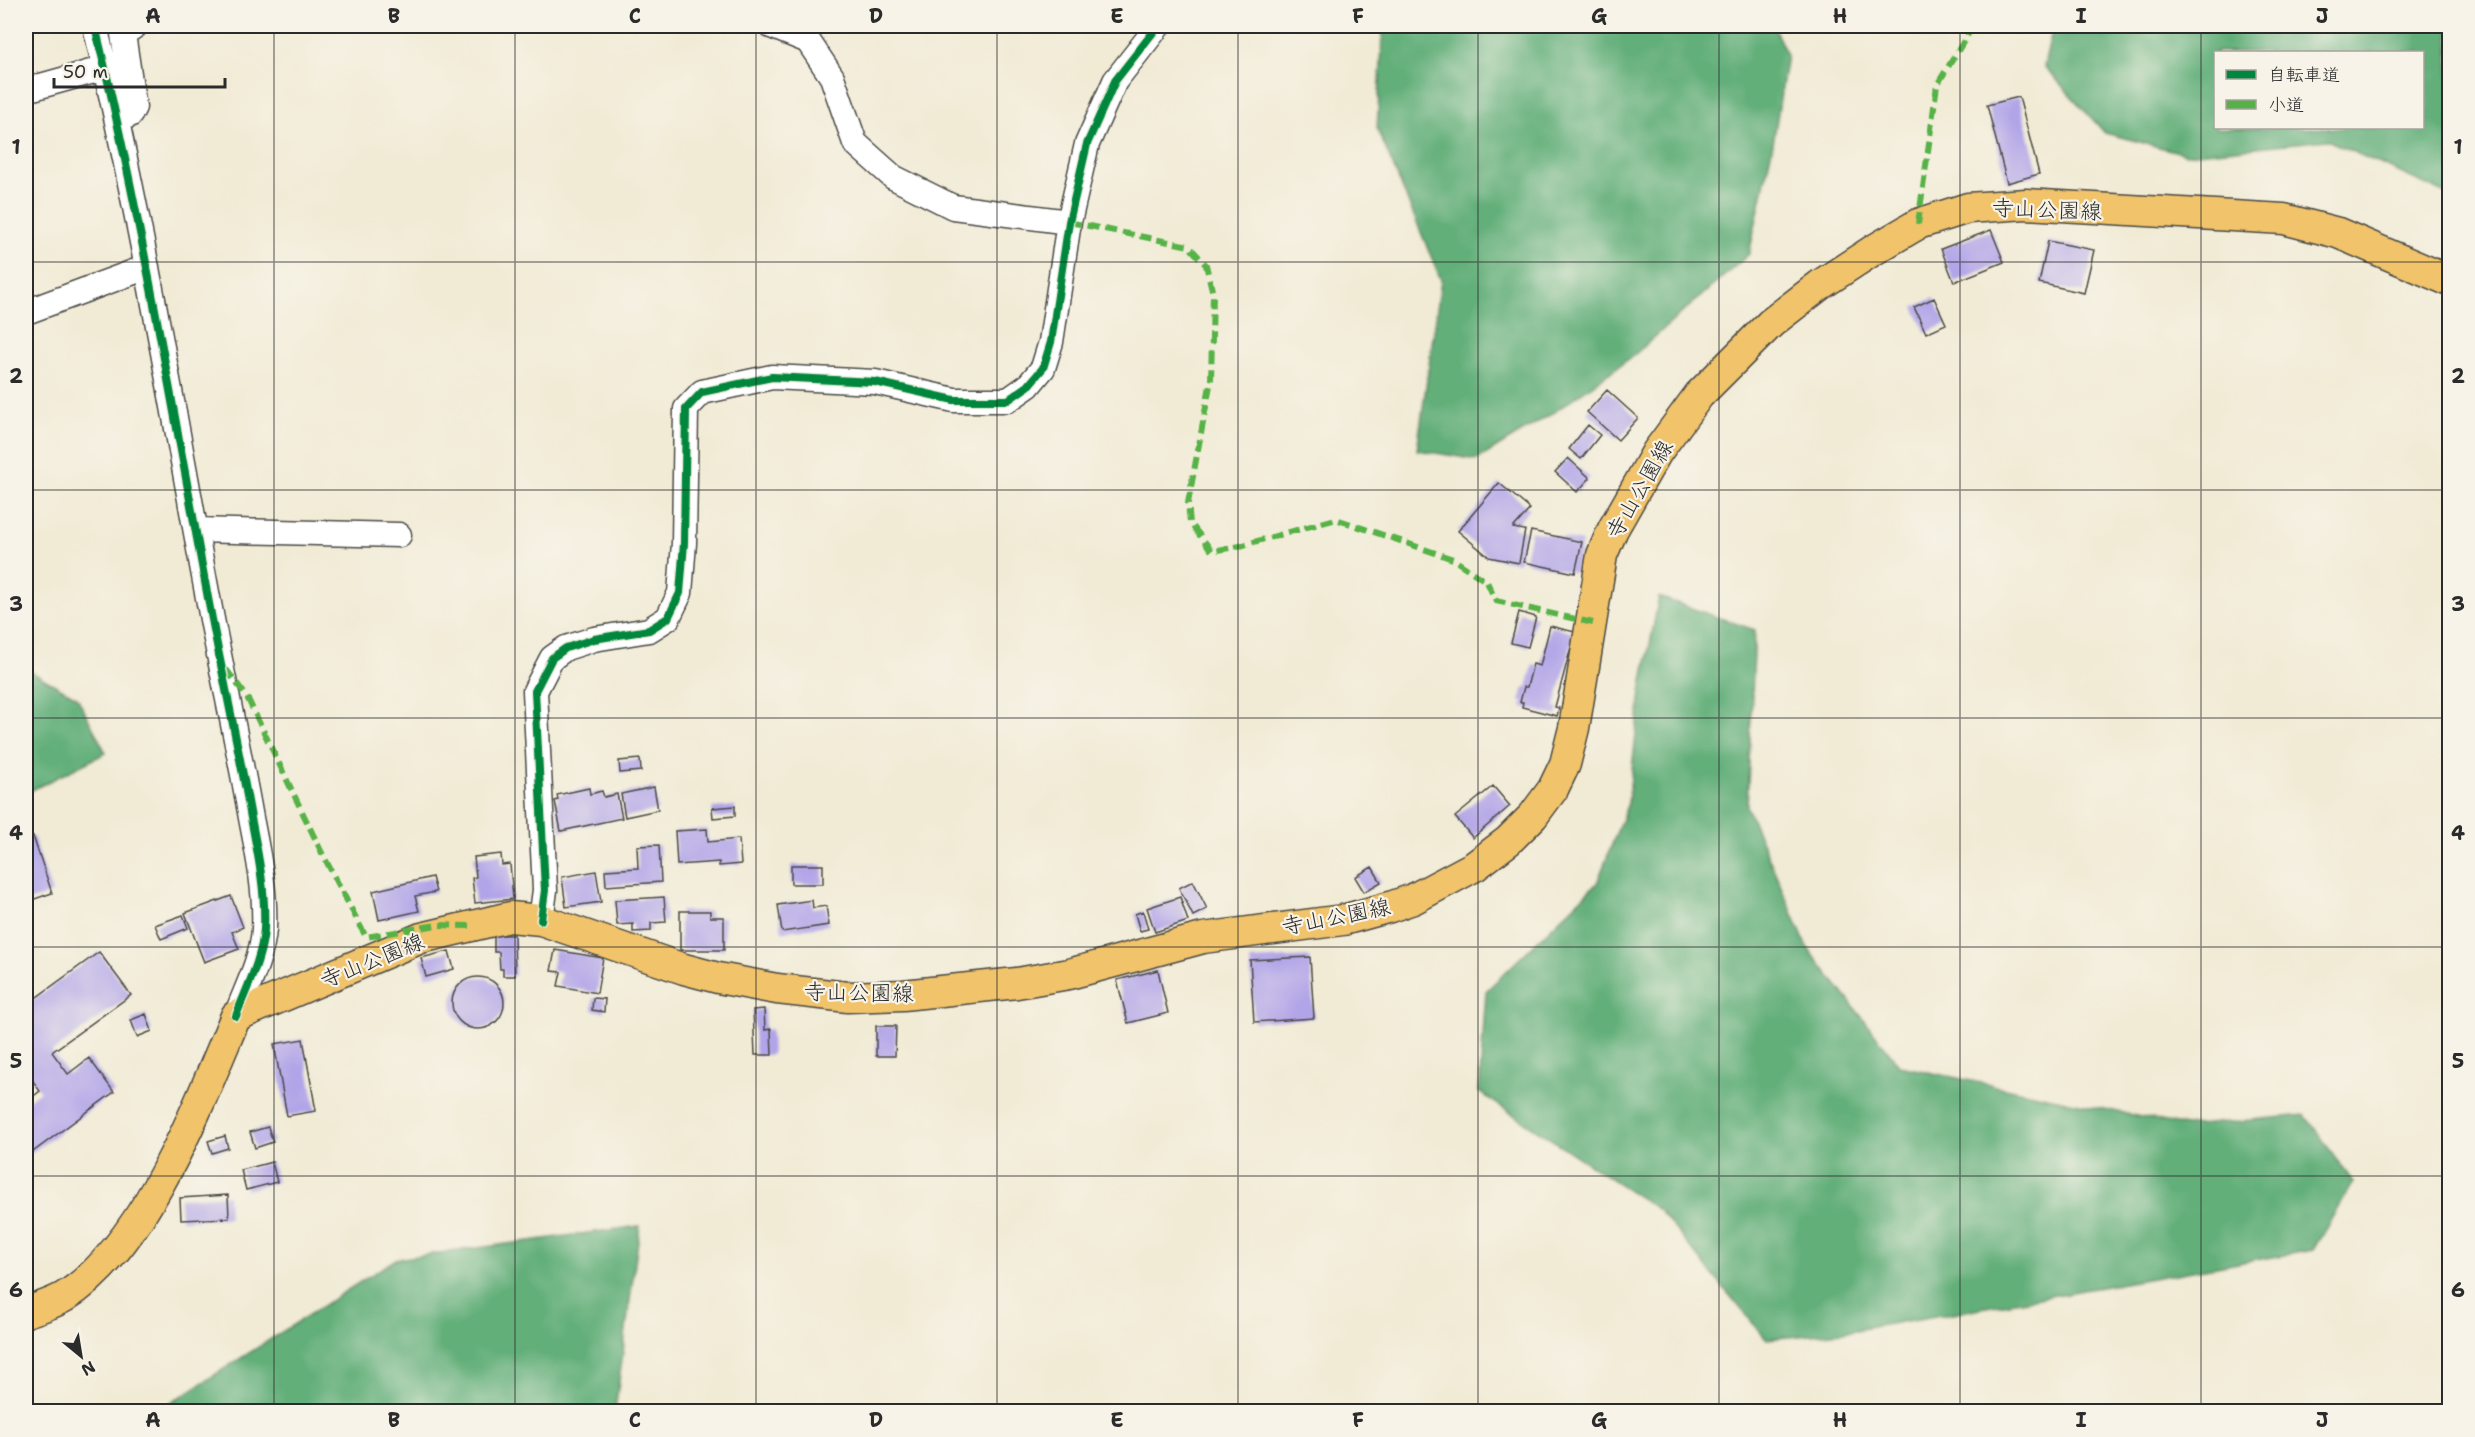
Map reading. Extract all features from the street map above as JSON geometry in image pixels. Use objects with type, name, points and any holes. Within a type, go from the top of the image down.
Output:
[{"type":"main road","name":"寺山公園線","points":[[236,1016],[420,938],[510,917],[542,921],[684,969],[718,978],[777,989],[848,997],[903,995],[1017,984],[1069,974],[1203,938],[1343,920],[1390,907],[1413,899],[1475,866],[1508,841],[1533,816],[1565,764],[1574,728],[1602,555],[1640,479],[1699,395],[1771,323],[1820,285],[1872,251],[1918,224],[1968,208],[2026,204],[2284,219],[2338,233],[2450,281]]},
{"type":"main road","points":[[26,1312],[63,1298],[84,1282],[110,1257],[128,1233],[148,1202],[192,1119],[236,1016]]},
{"type":"street","points":[[95,26],[118,120],[147,267],[248,798],[263,891],[264,930],[258,958],[236,1016]]},
{"type":"street","points":[[118,120],[130,115],[134,107],[123,34],[135,26]]},
{"type":"street","points":[[771,26],[808,41],[832,76],[855,143],[893,177],[953,207],[1070,222]]},
{"type":"street","points":[[542,921],[545,890],[536,691],[552,658],[566,648],[594,639],[649,630],[668,618],[680,593],[684,543],[686,409],[702,392],[772,377],[875,382],[954,400],[1008,400],[1028,386],[1043,368],[1059,300],[1070,222],[1087,144],[1115,81],[1158,26]]},
{"type":"street","points":[[26,90],[105,69]]},
{"type":"street","points":[[26,312],[147,267]]},
{"type":"street","points":[[196,530],[399,535]]},
{"type":"green space","points":[[1385,26],[1773,26],[1787,55],[1773,144],[1749,254],[1633,356],[1553,413],[1477,460],[1417,450],[1441,280],[1377,128]]},
{"type":"green space","points":[[2053,26],[2449,26],[2449,195],[2327,140],[2186,154],[2105,133],[2044,66]]},
{"type":"green space","points":[[1659,597],[1755,630],[1747,807],[1807,947],[1900,1066],[2185,1126],[2305,1115],[2353,1182],[2313,1250],[1844,1332],[1766,1339],[1659,1210],[1479,1092],[1486,991],[1597,883],[1628,803],[1641,691]]},
{"type":"green space","points":[[26,669],[77,697],[106,753],[26,793]]},
{"type":"green space","points":[[640,1226],[615,1411],[158,1411],[396,1259]]},
{"type":"building","points":[[2019,97],[2039,174],[2007,183],[1987,105]]},
{"type":"building","points":[[1991,230],[2004,262],[1954,282],[1941,249]]},
{"type":"building","points":[[2048,241],[2094,250],[2084,293],[2039,283]]},
{"type":"building","points":[[1934,298],[1946,324],[1926,333],[1914,307]]},
{"type":"building","points":[[1607,390],[1638,418],[1618,440],[1587,412]]},
{"type":"building","points":[[1588,425],[1600,435],[1581,459],[1569,449]]},
{"type":"building","points":[[1568,458],[1590,478],[1577,492],[1555,472]]},
{"type":"building","points":[[1499,483],[1530,509],[1513,528],[1525,530],[1519,563],[1489,557],[1458,531]]},
{"type":"building","points":[[1531,531],[1582,542],[1575,573],[1524,562]]},
{"type":"building","points":[[1519,612],[1536,617],[1528,647],[1511,643]]},
{"type":"building","points":[[1550,626],[1575,632],[1555,707],[1559,708],[1557,716],[1522,707],[1523,702],[1520,702],[1533,664],[1540,666]]},
{"type":"building","points":[[640,759],[641,771],[620,773],[619,761]]},
{"type":"building","points":[[1493,786],[1510,806],[1473,838],[1455,817]]},
{"type":"building","points":[[654,787],[658,810],[625,817],[621,794]]},
{"type":"building","points":[[589,788],[590,794],[602,791],[604,797],[617,794],[622,818],[561,831],[555,801],[558,800],[557,795]]},
{"type":"building","points":[[735,806],[735,816],[713,818],[712,808]]},
{"type":"building","points":[[707,829],[708,842],[739,839],[741,864],[719,866],[719,862],[677,865],[675,831]]},
{"type":"building","points":[[33,836],[52,893],[26,902],[26,838]]},
{"type":"building","points":[[659,845],[661,882],[606,886],[605,870],[638,868],[637,846]]},
{"type":"building","points":[[501,854],[502,865],[510,864],[513,899],[475,903],[472,878],[476,877],[474,857]]},
{"type":"building","points":[[791,865],[823,865],[823,884],[791,884]]},
{"type":"building","points":[[1372,867],[1381,882],[1364,892],[1355,877]]},
{"type":"building","points":[[596,871],[601,902],[566,907],[562,877]]},
{"type":"building","points":[[432,877],[436,892],[415,896],[419,911],[379,920],[373,891]]},
{"type":"building","points":[[1193,881],[1207,909],[1193,916],[1179,888]]},
{"type":"building","points":[[231,896],[243,927],[232,932],[239,949],[204,962],[185,913]]},
{"type":"building","points":[[664,897],[666,922],[651,923],[651,931],[633,932],[633,924],[617,925],[615,900]]},
{"type":"building","points":[[1180,897],[1188,921],[1155,932],[1147,908]]},
{"type":"building","points":[[812,900],[813,908],[826,906],[829,925],[782,932],[778,905]]},
{"type":"building","points":[[680,911],[710,911],[710,917],[724,917],[724,950],[680,950]]},
{"type":"building","points":[[1143,911],[1148,929],[1140,931],[1135,914]]},
{"type":"building","points":[[183,915],[188,928],[161,939],[155,925]]},
{"type":"building","points":[[494,935],[514,935],[515,976],[503,976],[503,969],[500,969],[499,952],[494,952]]},
{"type":"building","points":[[555,950],[603,958],[597,993],[558,986],[561,972],[551,971]]},
{"type":"building","points":[[449,951],[454,969],[426,977],[421,958]]},
{"type":"building","points":[[99,952],[131,995],[52,1052],[68,1074],[89,1058],[114,1092],[26,1157],[26,1102],[40,1091],[26,1071],[26,1005]]},
{"type":"building","points":[[1310,957],[1314,1018],[1254,1022],[1250,960]]},
{"type":"building","points":[[1158,970],[1168,1013],[1128,1023],[1117,980]]},
{"type":"building","points":[[473,977],[483,977],[497,984],[504,1003],[497,1022],[483,1029],[473,1029],[463,1025],[456,1018],[452,1008],[452,998],[456,988],[463,981]]},
{"type":"building","points":[[593,998],[605,999],[604,1012],[592,1010]]},
{"type":"building","points":[[764,1009],[765,1030],[771,1029],[772,1055],[755,1055],[753,1010]]},
{"type":"building","points":[[146,1014],[152,1031],[137,1037],[131,1020]]},
{"type":"building","points":[[876,1026],[896,1026],[895,1056],[876,1056]]},
{"type":"building","points":[[303,1039],[316,1111],[287,1116],[274,1044]]},
{"type":"building","points":[[268,1127],[273,1142],[255,1148],[250,1132]]},
{"type":"building","points":[[225,1136],[228,1148],[212,1153],[208,1141]]},
{"type":"building","points":[[272,1162],[277,1182],[246,1190],[241,1170]]},
{"type":"building","points":[[228,1195],[229,1218],[181,1220],[180,1198]]},
{"type":"marked path","points":[[1918,224],[1937,85],[1973,26]]},
{"type":"marked path","points":[[1069,222],[1189,246],[1206,265],[1213,294],[1211,380],[1188,503],[1190,523],[1212,551],[1240,546],[1336,519],[1453,559],[1487,582],[1496,601],[1593,623]]},
{"type":"marked path","points":[[226,669],[247,697],[322,853],[366,937],[437,925],[470,926]]},
{"type":"cycle path","points":[[95,26],[143,245],[261,873],[264,901],[263,940],[257,963],[236,1016]]},
{"type":"cycle path","points":[[541,920],[545,890],[535,691],[552,658],[566,648],[594,639],[649,630],[668,618],[680,593],[684,543],[686,409],[702,392],[772,377],[875,382],[954,400],[1008,400],[1028,386],[1043,368],[1051,342],[1069,222],[1087,144],[1115,81],[1158,26]]}]
